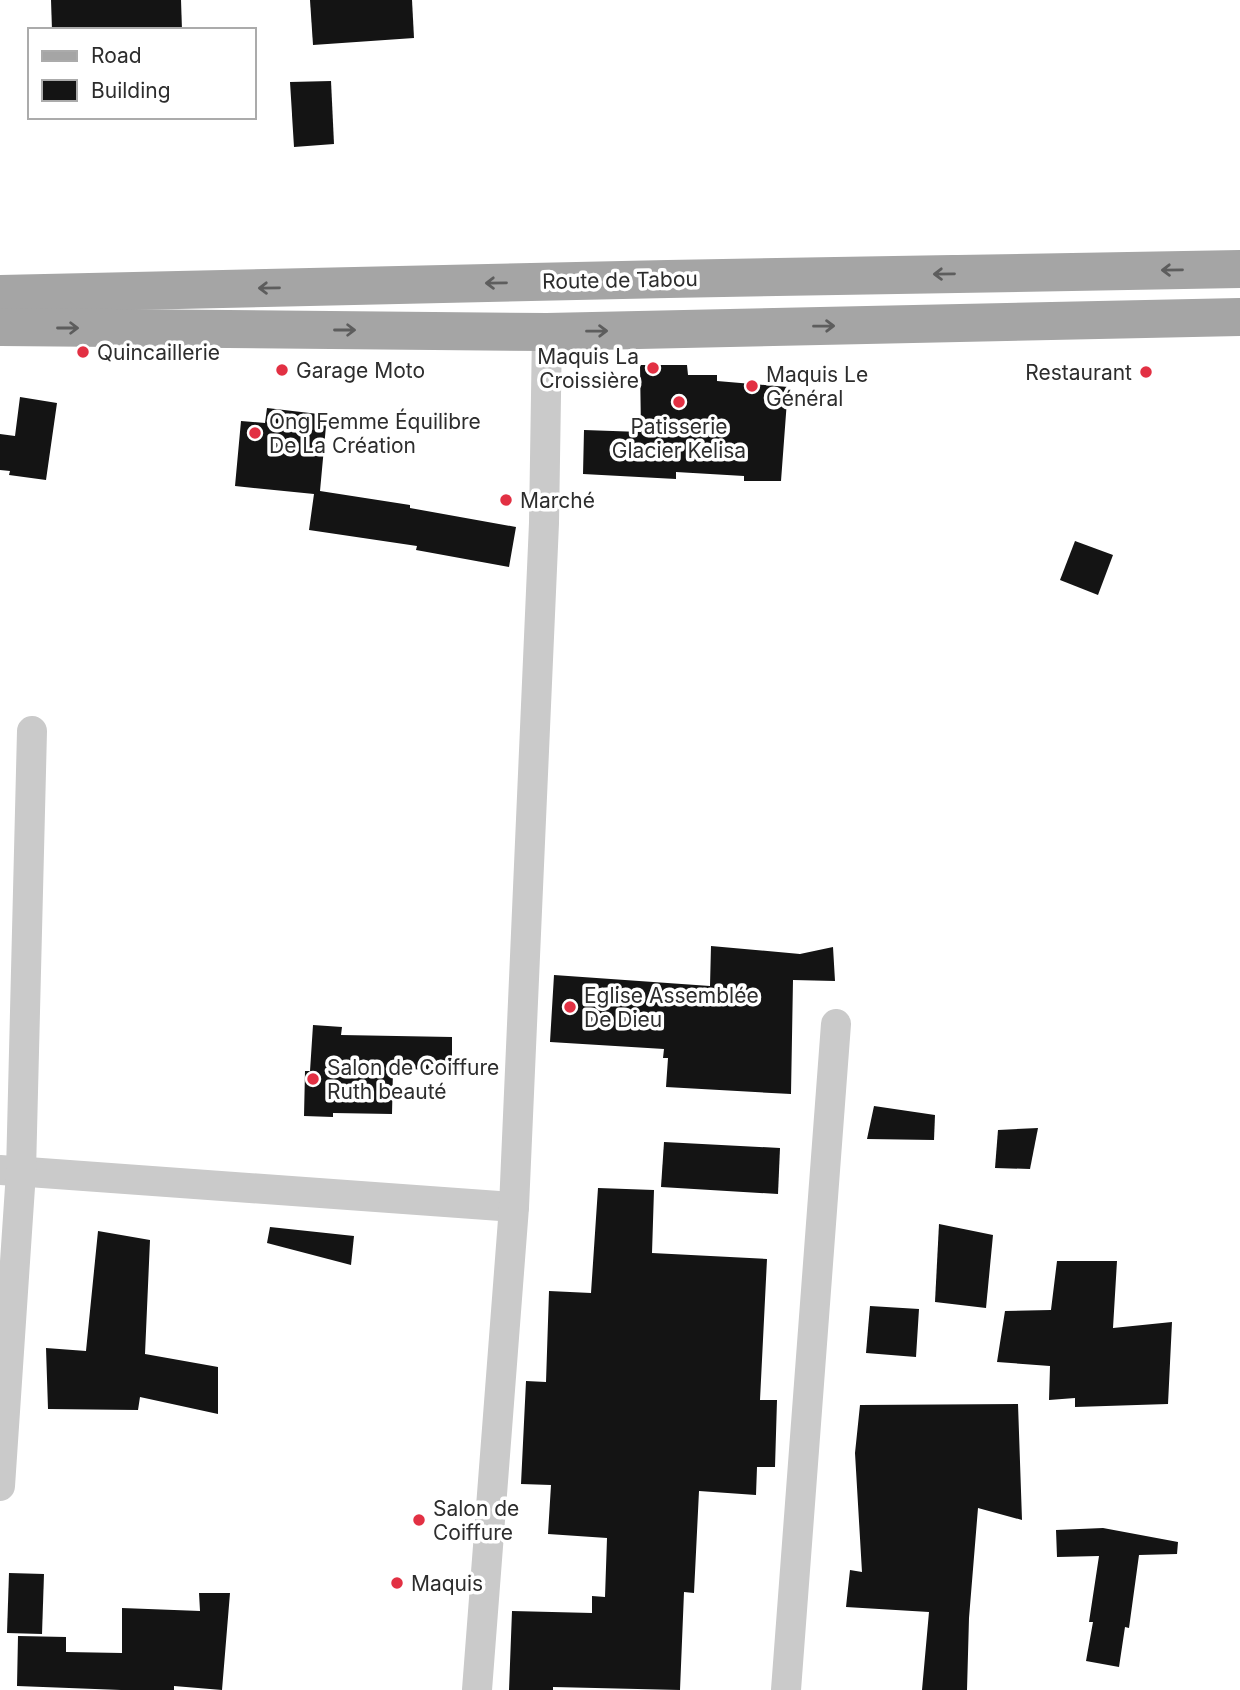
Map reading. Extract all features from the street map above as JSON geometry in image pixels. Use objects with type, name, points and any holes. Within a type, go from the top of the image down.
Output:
[{"type":"main road","name":"Route de Tabou","points":[[0,294],[1240,269]]},
{"type":"main road","points":[[0,327],[547,332],[1240,317]]},
{"type":"street","points":[[477,1690],[514,1207],[544,523],[547,332]]},
{"type":"street","points":[[0,1486],[11,1171],[32,731]]},
{"type":"street","points":[[786,1690],[836,1024]]},
{"type":"street","points":[[11,1171],[514,1207]]},
{"type":"building","points":[[51,0],[181,0],[182,28],[52,28]]},
{"type":"building","points":[[310,0],[412,0],[414,38],[313,45]]},
{"type":"building","points":[[331,81],[334,144],[294,147],[290,82]]},
{"type":"building","points":[[640,365],[687,365],[688,375],[717,375],[717,381],[788,387],[781,481],[744,481],[744,476],[676,472],[676,479],[583,474],[584,430],[641,432]]},
{"type":"building","points":[[20,397],[57,403],[46,480],[9,475],[10,471],[0,470],[0,434],[15,436]]},
{"type":"building","points":[[267,408],[327,415],[320,491],[410,505],[410,508],[516,527],[509,567],[416,550],[417,546],[309,530],[314,494],[235,486],[241,421],[265,423]]},
{"type":"building","points":[[1075,541],[1113,555],[1098,595],[1060,580]]},
{"type":"building","points":[[711,946],[800,954],[833,947],[835,981],[793,980],[791,1094],[666,1087],[668,1058],[663,1058],[664,1049],[550,1042],[554,975],[710,986]]},
{"type":"building","points":[[313,1025],[342,1027],[341,1035],[452,1037],[452,1070],[393,1069],[392,1114],[333,1113],[333,1117],[304,1116],[305,1071],[310,1071]]},
{"type":"building","points":[[874,1106],[935,1115],[934,1140],[867,1139]]},
{"type":"building","points":[[1038,1128],[1030,1169],[995,1168],[998,1130]]},
{"type":"building","points":[[664,1142],[780,1148],[778,1194],[661,1187]]},
{"type":"building","points":[[598,1188],[654,1190],[652,1253],[767,1259],[760,1400],[777,1400],[775,1467],[757,1467],[756,1495],[699,1491],[694,1593],[684,1592],[680,1690],[553,1687],[553,1690],[509,1690],[512,1611],[592,1613],[592,1596],[605,1597],[607,1538],[548,1534],[551,1485],[521,1484],[526,1381],[546,1382],[549,1291],[591,1293]]},
{"type":"building","points":[[939,1224],[993,1235],[986,1308],[935,1302]]},
{"type":"building","points":[[270,1227],[354,1236],[351,1265],[267,1243]]},
{"type":"building","points":[[98,1231],[150,1240],[145,1354],[218,1367],[218,1414],[140,1397],[138,1410],[48,1409],[46,1348],[86,1351]]},
{"type":"building","points":[[1057,1261],[1117,1261],[1113,1328],[1172,1322],[1168,1404],[1075,1407],[1075,1398],[1049,1400],[1050,1366],[997,1362],[1005,1311],[1051,1310]]},
{"type":"building","points":[[870,1306],[919,1309],[916,1357],[866,1353]]},
{"type":"building","points":[[1018,1404],[1022,1520],[978,1508],[969,1618],[967,1690],[922,1690],[929,1612],[846,1607],[850,1570],[862,1572],[855,1453],[860,1405]]},
{"type":"building","points":[[1103,1528],[1178,1542],[1177,1554],[1139,1555],[1129,1628],[1125,1627],[1119,1667],[1086,1661],[1093,1622],[1089,1622],[1099,1556],[1057,1557],[1056,1530]]},
{"type":"building","points":[[9,1573],[44,1574],[42,1634],[7,1633]]},
{"type":"building","points":[[199,1593],[230,1593],[222,1690],[174,1686],[174,1690],[121,1690],[17,1686],[18,1636],[66,1637],[66,1652],[122,1653],[122,1608],[200,1611]]},
{"type":"place","name":"Quincaillerie","points":[[83,352]]},
{"type":"place","name":"Maquis La Croissière","points":[[653,368]]},
{"type":"place","name":"Garage Moto","points":[[282,370]]},
{"type":"place","name":"Restaurant","points":[[1146,372]]},
{"type":"place","name":"Maquis Le Général","points":[[752,386]]},
{"type":"place","name":"Patisserie Glacier Kelisa","points":[[679,402]]},
{"type":"place","name":"Ong Femme Équilibre De La Création","points":[[255,433]]},
{"type":"place","name":"Marché","points":[[506,500]]},
{"type":"place","name":"Eglise Assemblée De Dieu","points":[[570,1007]]},
{"type":"place","name":"Salon de Coiffure Ruth beauté","points":[[313,1079]]},
{"type":"place","name":"Salon de Coiffure","points":[[419,1520]]},
{"type":"place","name":"Maquis","points":[[397,1583]]}]
